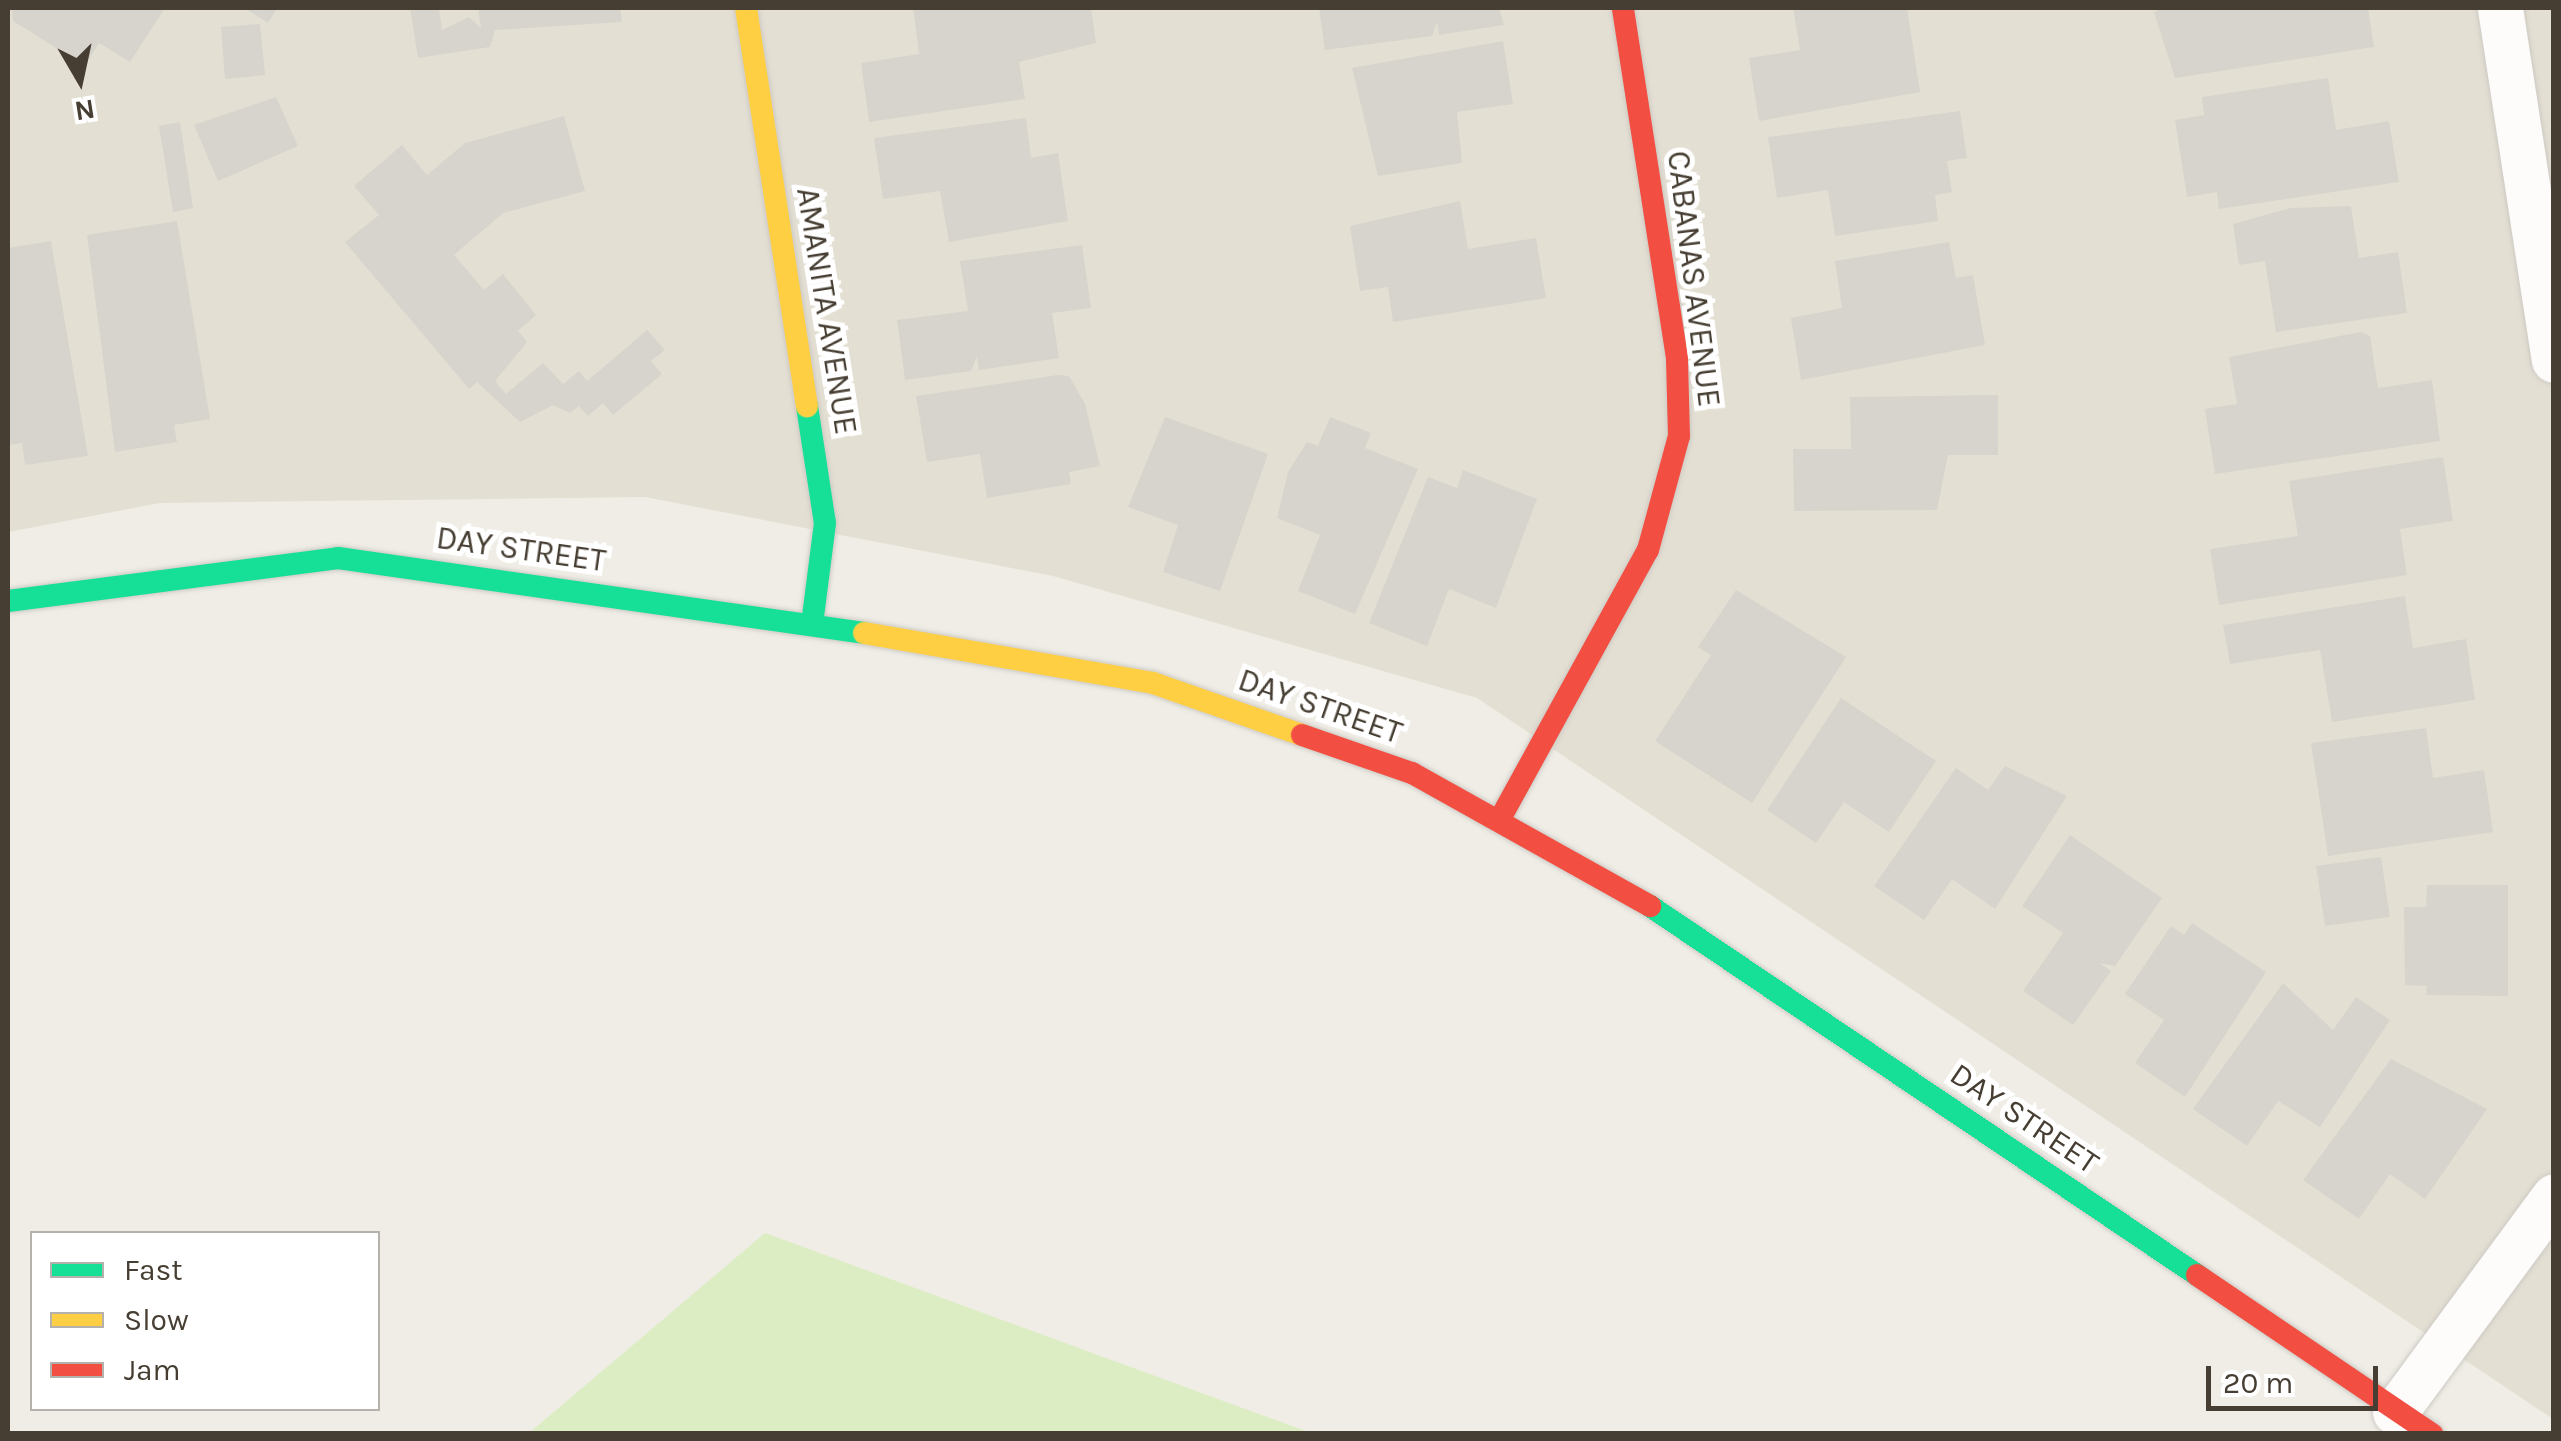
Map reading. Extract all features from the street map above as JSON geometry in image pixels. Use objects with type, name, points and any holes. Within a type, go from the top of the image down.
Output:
[{"type":"street","name":"AMANITA AVENUE","points":[[746,8],[825,522],[812,624]]},
{"type":"street","name":"CABANAS AVENUE","points":[[1501,818],[1648,550],[1679,436],[1676,358],[1623,8]]},
{"type":"street","points":[[2500,8],[2554,360]]},
{"type":"street","name":"DAY STREET","points":[[8,601],[338,558],[812,624],[1153,683],[1412,772],[1501,818],[1672,919],[2414,1423]]},
{"type":"street","points":[[2414,1423],[2554,1196]]},
{"type":"shaded area","points":[[8,8],[2553,8],[2553,1419],[1477,698],[1053,576],[645,497],[160,503],[8,532]]},
{"type":"green space","points":[[765,1233],[1311,1433],[529,1433]]},
{"type":"building","points":[[12,8],[165,8],[130,62],[99,43],[85,66],[13,21]]},
{"type":"building","points":[[245,8],[277,8],[268,23]]},
{"type":"building","points":[[410,8],[439,8],[442,30],[469,17],[481,28],[478,8],[620,8],[622,22],[495,30],[490,47],[418,58]]},
{"type":"building","points":[[913,8],[1091,8],[1096,43],[1019,62],[1025,99],[869,122],[861,63],[919,54]]},
{"type":"building","points":[[1319,8],[1499,8],[1504,25],[1439,35],[1437,22],[1432,36],[1325,50]]},
{"type":"building","points":[[1793,8],[1907,8],[1920,92],[1759,121],[1749,58],[1800,50]]},
{"type":"building","points":[[2165,8],[2368,8],[2374,47],[2175,78],[2154,12]]},
{"type":"building","points":[[260,24],[265,75],[225,79],[221,27]]},
{"type":"building","points":[[1503,41],[1513,104],[1457,112],[1462,163],[1378,176],[1352,68]]},
{"type":"building","points":[[2328,78],[2336,130],[2389,121],[2399,182],[2219,209],[2217,192],[2187,197],[2175,120],[2204,115],[2202,97]]},
{"type":"building","points":[[276,97],[298,146],[218,181],[194,125]]},
{"type":"building","points":[[1960,111],[1967,158],[1947,161],[1952,192],[1935,195],[1938,221],[1835,236],[1828,190],[1777,198],[1768,137]]},
{"type":"building","points":[[564,116],[585,191],[503,213],[454,255],[484,290],[503,274],[536,315],[518,331],[527,342],[495,381],[506,394],[543,363],[563,384],[579,371],[587,381],[647,330],[665,350],[651,361],[662,374],[613,415],[603,403],[588,416],[579,406],[570,413],[553,405],[520,422],[477,382],[469,389],[345,242],[379,215],[354,186],[402,145],[427,175],[465,143]]},
{"type":"building","points":[[1026,118],[1031,158],[1058,153],[1068,221],[949,242],[940,191],[883,199],[874,138]]},
{"type":"building","points":[[180,122],[193,208],[173,212],[159,126]]},
{"type":"building","points":[[1460,201],[1468,249],[1536,238],[1546,298],[1393,322],[1388,287],[1360,291],[1350,226]]},
{"type":"building","points":[[2351,206],[2359,258],[2398,252],[2407,313],[2276,332],[2265,261],[2239,265],[2233,224],[2290,208]]},
{"type":"building","points":[[177,221],[210,419],[174,425],[177,442],[115,452],[87,235]]},
{"type":"building","points":[[51,241],[88,456],[25,465],[22,443],[8,445],[8,248]]},
{"type":"building","points":[[1949,242],[1956,278],[1973,275],[1985,345],[1801,380],[1791,318],[1842,308],[1835,261]]},
{"type":"building","points":[[1082,245],[1091,308],[1052,313],[1059,358],[979,370],[977,356],[971,371],[905,380],[897,320],[968,311],[960,261]]},
{"type":"building","points":[[2361,332],[2370,336],[2378,388],[2432,380],[2440,441],[2215,474],[2205,409],[2237,404],[2229,357]]},
{"type":"building","points":[[1069,376],[1085,404],[1100,466],[1069,472],[1071,484],[987,498],[980,454],[927,462],[916,396]]},
{"type":"building","points":[[1998,395],[1998,455],[1948,455],[1937,510],[1794,511],[1793,449],[1851,449],[1850,397]]},
{"type":"building","points":[[1165,417],[1268,454],[1220,591],[1163,572],[1178,525],[1128,507]]},
{"type":"building","points":[[1330,417],[1371,433],[1365,448],[1418,469],[1355,614],[1298,591],[1320,535],[1277,518],[1288,472],[1307,442],[1318,446]]},
{"type":"building","points":[[2443,457],[2453,521],[2400,529],[2407,575],[2219,605],[2210,549],[2298,536],[2289,481]]},
{"type":"building","points":[[1463,470],[1537,499],[1496,608],[1449,589],[1427,646],[1369,623],[1428,477],[1457,488]]},
{"type":"building","points":[[1736,590],[1846,657],[1752,803],[1655,741],[1711,655],[1698,647]]},
{"type":"building","points":[[2405,596],[2413,648],[2466,639],[2475,700],[2332,722],[2320,650],[2230,664],[2223,625]]},
{"type":"building","points":[[1841,698],[1936,761],[1889,832],[1844,802],[1816,843],[1767,810]]},
{"type":"building","points":[[2426,728],[2433,778],[2484,770],[2493,832],[2328,856],[2311,743]]},
{"type":"building","points":[[2005,766],[2067,796],[1995,909],[1952,879],[1924,920],[1874,886],[1956,768],[1988,790]]},
{"type":"building","points":[[2070,835],[2162,898],[2115,966],[2099,963],[2111,971],[2073,1025],[2023,991],[2063,933],[2022,906]]},
{"type":"building","points":[[2381,857],[2390,917],[2325,926],[2316,866]]},
{"type":"building","points":[[2427,885],[2508,885],[2508,996],[2426,995],[2427,986],[2405,985],[2404,907],[2426,907]]},
{"type":"building","points":[[2192,923],[2266,972],[2185,1097],[2135,1063],[2164,1020],[2125,994],[2171,926],[2184,935]]},
{"type":"building","points":[[2283,983],[2333,1030],[2356,997],[2390,1020],[2320,1127],[2278,1101],[2247,1146],[2193,1109]]},
{"type":"building","points":[[2391,1059],[2487,1109],[2425,1199],[2390,1174],[2359,1219],[2303,1180]]},
{"type":"traffic: fast","points":[[807,406],[825,523],[812,624]]},
{"type":"traffic: fast","points":[[8,601],[338,558],[864,633]]},
{"type":"traffic: fast","points":[[1650,906],[2197,1275]]},
{"type":"traffic: slow","points":[[746,8],[807,406]]},
{"type":"traffic: slow","points":[[864,633],[1153,683],[1302,735]]},
{"type":"traffic: jam","points":[[1501,817],[1648,550],[1679,436],[1677,358],[1623,8]]},
{"type":"traffic: jam","points":[[1302,735],[1412,773],[1650,906]]},
{"type":"traffic: jam","points":[[2197,1275],[2432,1434]]}]
